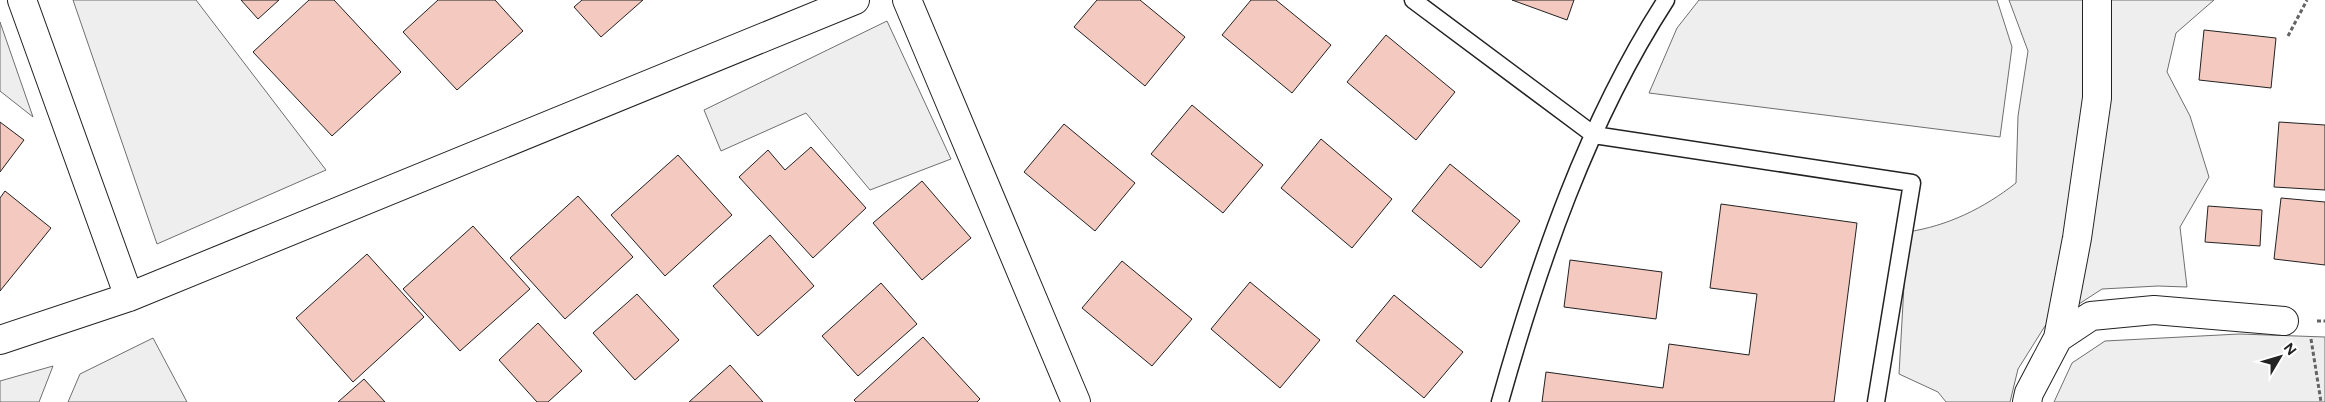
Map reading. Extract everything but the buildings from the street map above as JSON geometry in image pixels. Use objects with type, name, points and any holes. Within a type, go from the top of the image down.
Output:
[{"type":"street","points":[[22,0],[130,298]]},
{"type":"street","points":[[0,340],[130,298],[854,0]]},
{"type":"street","points":[[907,0],[1076,402]]},
{"type":"street","points":[[2027,402],[2029,393],[2058,338],[2078,238],[2097,98],[2097,0]]},
{"type":"street","points":[[2058,338],[2091,316],[2154,310],[2284,321]]},
{"type":"lane","points":[[1413,0],[1594,135],[1912,183],[1876,402]]},
{"type":"lane","points":[[1500,402],[1561,212],[1636,45],[1666,0]]},
{"type":"path","points":[[2288,36],[2307,0]]},
{"type":"path","points":[[2310,330],[2321,402]]},
{"type":"shaded area","points":[[73,0],[196,0],[326,170],[157,244]]},
{"type":"shaded area","points":[[1699,0],[1997,0],[2012,47],[2000,137],[1649,93],[1677,28]]},
{"type":"shaded area","points":[[2009,0],[2214,0],[2176,33],[2167,72],[2190,116],[2209,177],[2180,227],[2187,287],[2158,286],[2102,289],[2045,326],[2018,369],[2010,402],[1946,402],[1938,392],[1899,374],[1907,232],[1937,225],[1965,215],[2016,183],[2018,116],[2028,51]]},
{"type":"shaded area","points":[[887,21],[951,159],[870,190],[806,113],[721,151],[704,110]]},
{"type":"shaded area","points":[[0,22],[33,117],[0,91]]},
{"type":"shaded area","points":[[2239,334],[2325,337],[2325,402],[2054,402],[2072,363],[2105,341]]},
{"type":"shaded area","points":[[153,338],[187,402],[68,402],[80,374]]},
{"type":"shaded area","points":[[53,366],[39,402],[0,402],[0,381]]}]
